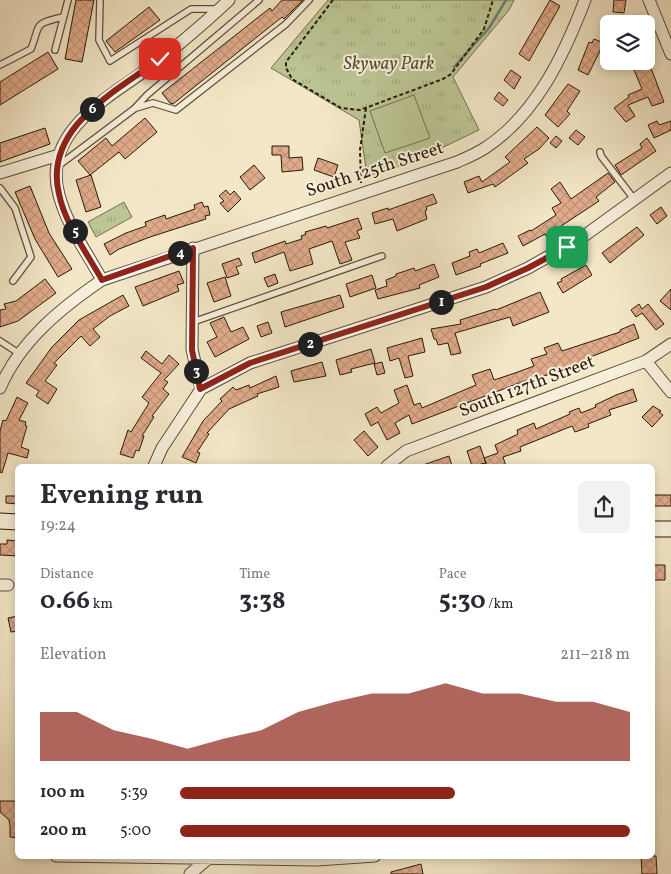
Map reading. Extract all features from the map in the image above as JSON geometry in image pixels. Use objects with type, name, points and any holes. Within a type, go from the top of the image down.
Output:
[{"type":"street","points":[[102,280],[66,213],[58,194],[58,161],[67,137],[91,110],[160,59],[229,0]]},
{"type":"street","name":"South 125th Street","points":[[0,388],[20,354],[35,334],[52,318],[102,280],[193,248],[457,162],[484,149],[505,133],[526,112],[541,90],[574,29],[585,0]]},
{"type":"street","points":[[649,0],[671,54]]},
{"type":"street","points":[[0,173],[58,161]]},
{"type":"street","points":[[155,464],[162,448],[200,389],[250,363],[486,287],[528,268],[567,247],[671,173]]},
{"type":"street","points":[[193,248],[192,350],[200,389]]},
{"type":"street","name":"South 127th Street","points":[[390,464],[406,451],[646,361],[671,344]]},
{"type":"street","points":[[646,361],[671,392]]},
{"type":"street","points":[[0,521],[15,522]]},
{"type":"street","points":[[655,529],[671,529]]},
{"type":"street","points":[[190,874],[208,859]]},
{"type":"lane","points":[[56,50],[68,0]]},
{"type":"lane","points":[[100,0],[99,40],[110,61],[191,8],[219,10]]},
{"type":"lane","points":[[58,161],[134,109],[147,95],[259,0]]},
{"type":"lane","points":[[134,109],[153,103],[176,110],[286,24],[309,0]]},
{"type":"lane","points":[[0,65],[32,49],[35,33],[41,24],[64,17]]},
{"type":"lane","points":[[600,152],[601,156],[634,198]]},
{"type":"lane","points":[[0,188],[15,208],[31,257],[13,281]]},
{"type":"lane","points":[[193,322],[382,256]]},
{"type":"lane","points":[[0,341],[20,354]]},
{"type":"path","points":[[333,0],[286,62],[286,68],[292,79],[341,108],[360,110],[443,79],[451,74],[484,29],[494,0]]},
{"type":"path","points":[[361,193],[360,150],[366,108]]},
{"type":"green space","name":"Skyway Park","points":[[328,0],[514,0],[509,10],[453,77],[479,130],[410,163],[367,176],[359,120],[271,68]]},
{"type":"green space","points":[[414,95],[430,138],[385,153],[370,111]]},
{"type":"green space","points":[[124,202],[132,217],[96,237],[88,222]]},
{"type":"building","points":[[76,0],[94,0],[82,62],[65,59]]},
{"type":"building","points":[[282,0],[303,0],[284,19],[282,17],[173,104],[170,103],[162,93],[270,8],[272,11]]},
{"type":"building","points":[[550,0],[560,6],[529,61],[519,54]]},
{"type":"building","points":[[614,0],[626,0],[624,13],[613,12]]},
{"type":"building","points":[[149,7],[160,20],[115,52],[106,41]]},
{"type":"building","points":[[594,39],[600,41],[600,51],[588,75],[578,70],[589,42],[592,43]]},
{"type":"building","points":[[48,52],[58,69],[0,105],[0,82]]},
{"type":"building","points":[[511,70],[521,77],[514,89],[504,80]]},
{"type":"building","points":[[634,70],[652,70],[664,102],[652,106],[648,97],[628,105],[635,116],[626,122],[614,108],[629,97],[628,95],[642,89]]},
{"type":"building","points":[[568,84],[580,91],[567,111],[570,114],[558,127],[545,115]]},
{"type":"building","points":[[499,92],[508,100],[503,106],[494,99]]},
{"type":"building","points":[[145,118],[157,132],[125,159],[119,152],[90,175],[78,161],[106,138],[112,146]]},
{"type":"building","points":[[657,121],[659,125],[671,121],[671,130],[654,138],[648,125]]},
{"type":"building","points":[[537,127],[549,138],[539,149],[524,159],[528,163],[495,187],[493,184],[468,193],[464,182],[479,176],[482,182],[510,162],[505,157]]},
{"type":"building","points":[[45,128],[50,144],[0,162],[0,143]]},
{"type":"building","points":[[576,130],[585,137],[578,145],[569,138]]},
{"type":"building","points":[[556,136],[562,141],[556,148],[550,143]]},
{"type":"building","points":[[647,138],[656,151],[621,175],[615,165],[642,148],[640,144]]},
{"type":"building","points":[[272,146],[289,146],[289,158],[302,157],[303,170],[282,172],[281,155],[272,155]]},
{"type":"building","points":[[318,158],[338,165],[334,177],[314,170]]},
{"type":"building","points":[[254,165],[265,178],[250,190],[240,177]]},
{"type":"building","points":[[608,173],[615,182],[596,197],[599,201],[546,236],[545,234],[523,246],[518,236],[531,231],[556,215],[552,208],[561,203],[551,189],[560,182],[571,199]]},
{"type":"building","points":[[91,175],[101,207],[86,212],[76,180]]},
{"type":"building","points":[[30,186],[49,233],[72,269],[58,277],[35,239],[15,192]]},
{"type":"building","points":[[226,190],[230,195],[234,191],[241,199],[228,212],[220,203],[224,201],[219,196]]},
{"type":"building","points":[[433,194],[437,203],[426,207],[427,219],[397,231],[393,219],[375,224],[372,213],[388,208],[388,210]]},
{"type":"building","points":[[202,202],[204,207],[208,206],[210,215],[205,216],[206,219],[150,237],[119,249],[110,255],[104,244],[146,226],[145,222],[165,215],[166,219],[195,209],[194,205]]},
{"type":"building","points":[[661,207],[667,216],[657,224],[650,215]]},
{"type":"building","points":[[358,218],[362,229],[357,231],[360,238],[345,242],[352,260],[340,264],[332,241],[309,249],[313,264],[290,271],[284,252],[255,263],[252,253],[285,241],[286,244],[302,239],[301,236],[306,234],[305,232],[326,226],[327,228]]},
{"type":"building","points":[[637,227],[644,235],[610,263],[602,253]]},
{"type":"building","points":[[503,243],[508,253],[456,275],[452,263],[470,256],[469,252],[477,249],[479,253]]},
{"type":"building","points":[[239,258],[242,265],[236,267],[239,274],[227,278],[222,264]]},
{"type":"building","points":[[434,264],[439,277],[419,285],[420,288],[378,299],[375,290],[387,286],[386,280],[396,276],[396,274],[414,268],[415,271]]},
{"type":"building","points":[[586,265],[592,275],[563,293],[557,283]]},
{"type":"building","points":[[179,271],[184,283],[177,285],[179,291],[143,306],[135,287]]},
{"type":"building","points":[[275,274],[278,283],[268,287],[264,278]]},
{"type":"building","points":[[372,275],[376,288],[350,297],[346,284]]},
{"type":"building","points":[[225,277],[231,296],[214,302],[207,283]]},
{"type":"building","points":[[45,279],[56,293],[18,321],[0,327],[0,310],[6,309],[4,304],[16,301]]},
{"type":"building","points":[[671,289],[671,310],[660,301]]},
{"type":"building","points":[[540,292],[549,312],[513,326],[510,317],[455,333],[461,353],[451,355],[448,343],[438,345],[436,339],[434,339],[431,329],[461,324],[460,320],[496,310]]},
{"type":"building","points":[[123,295],[129,306],[110,316],[93,329],[100,337],[90,346],[81,336],[54,363],[57,365],[45,381],[57,389],[48,404],[36,396],[39,391],[26,383],[52,347],[79,320]]},
{"type":"building","points":[[340,295],[344,307],[285,327],[281,312]]},
{"type":"building","points":[[639,304],[642,309],[648,304],[664,324],[656,330],[642,313],[636,317],[631,310]]},
{"type":"building","points":[[224,317],[231,332],[243,327],[249,339],[215,357],[207,342],[217,337],[210,323]]},
{"type":"building","points":[[268,322],[272,333],[261,337],[257,326]]},
{"type":"building","points":[[634,324],[639,338],[588,358],[589,362],[528,382],[527,380],[412,424],[409,415],[395,423],[400,433],[387,440],[378,422],[371,426],[365,414],[377,407],[381,413],[399,403],[394,390],[407,385],[414,405],[420,403],[422,408],[476,385],[472,375],[490,369],[494,380],[534,366],[531,359],[547,354],[544,348],[558,343],[562,351],[620,332],[620,330]]},
{"type":"building","points":[[422,338],[425,352],[408,356],[413,376],[405,378],[399,358],[390,361],[387,348]]},
{"type":"building","points":[[371,349],[375,363],[351,369],[352,372],[340,375],[336,360]]},
{"type":"building","points":[[146,351],[162,364],[169,355],[179,364],[164,380],[168,382],[163,389],[169,394],[152,416],[154,417],[142,436],[144,436],[139,451],[136,450],[133,458],[120,454],[128,430],[131,432],[149,403],[142,397],[161,373],[141,358]]},
{"type":"building","points":[[322,362],[326,376],[294,382],[291,371]]},
{"type":"building","points":[[382,362],[385,373],[377,375],[374,364]]},
{"type":"building","points":[[276,376],[279,387],[257,394],[258,396],[229,409],[207,433],[209,434],[197,452],[200,453],[196,463],[182,457],[203,421],[222,401],[220,399],[233,387],[236,390],[249,385],[250,388]]},
{"type":"building","points":[[633,389],[637,401],[609,410],[611,415],[588,424],[589,427],[575,432],[572,426],[520,447],[521,451],[503,457],[505,464],[486,464],[484,458],[498,453],[495,445],[518,434],[517,430],[534,423],[536,429],[579,408],[581,413],[596,407],[595,405]]},
{"type":"building","points":[[17,397],[28,403],[19,420],[26,422],[25,425],[27,426],[21,447],[29,450],[27,458],[8,453],[2,473],[0,472],[0,431],[3,420],[6,421]]},
{"type":"building","points":[[653,406],[661,411],[659,412],[663,415],[652,427],[642,417]]},
{"type":"building","points":[[364,431],[378,447],[368,456],[354,440]]},
{"type":"building","points":[[480,446],[486,463],[471,464],[467,451]]},
{"type":"building","points":[[449,456],[451,464],[426,464]]},
{"type":"building","points":[[655,495],[671,495],[671,506],[655,506]]},
{"type":"building","points":[[6,496],[15,496],[15,504],[6,503]]},
{"type":"building","points":[[7,540],[15,541],[15,556],[0,555],[0,544],[7,544]]},
{"type":"building","points":[[655,565],[665,565],[665,580],[655,580]]},
{"type":"building","points":[[15,617],[15,631],[11,632],[8,618]]},
{"type":"building","points":[[0,801],[15,801],[15,838],[10,837],[9,820],[0,812]]},
{"type":"building","points":[[656,856],[657,874],[642,874],[641,859],[655,859]]},
{"type":"building","points":[[421,864],[423,874],[391,874],[391,872]]},
{"type":"waterway","points":[[454,67],[489,28],[506,0]]},
{"type":"route","points":[[160,59],[91,110],[67,137],[59,155],[56,174],[58,194],[66,213],[102,280],[193,248],[192,350],[200,389],[250,363],[486,287],[528,268],[567,247]]}]
